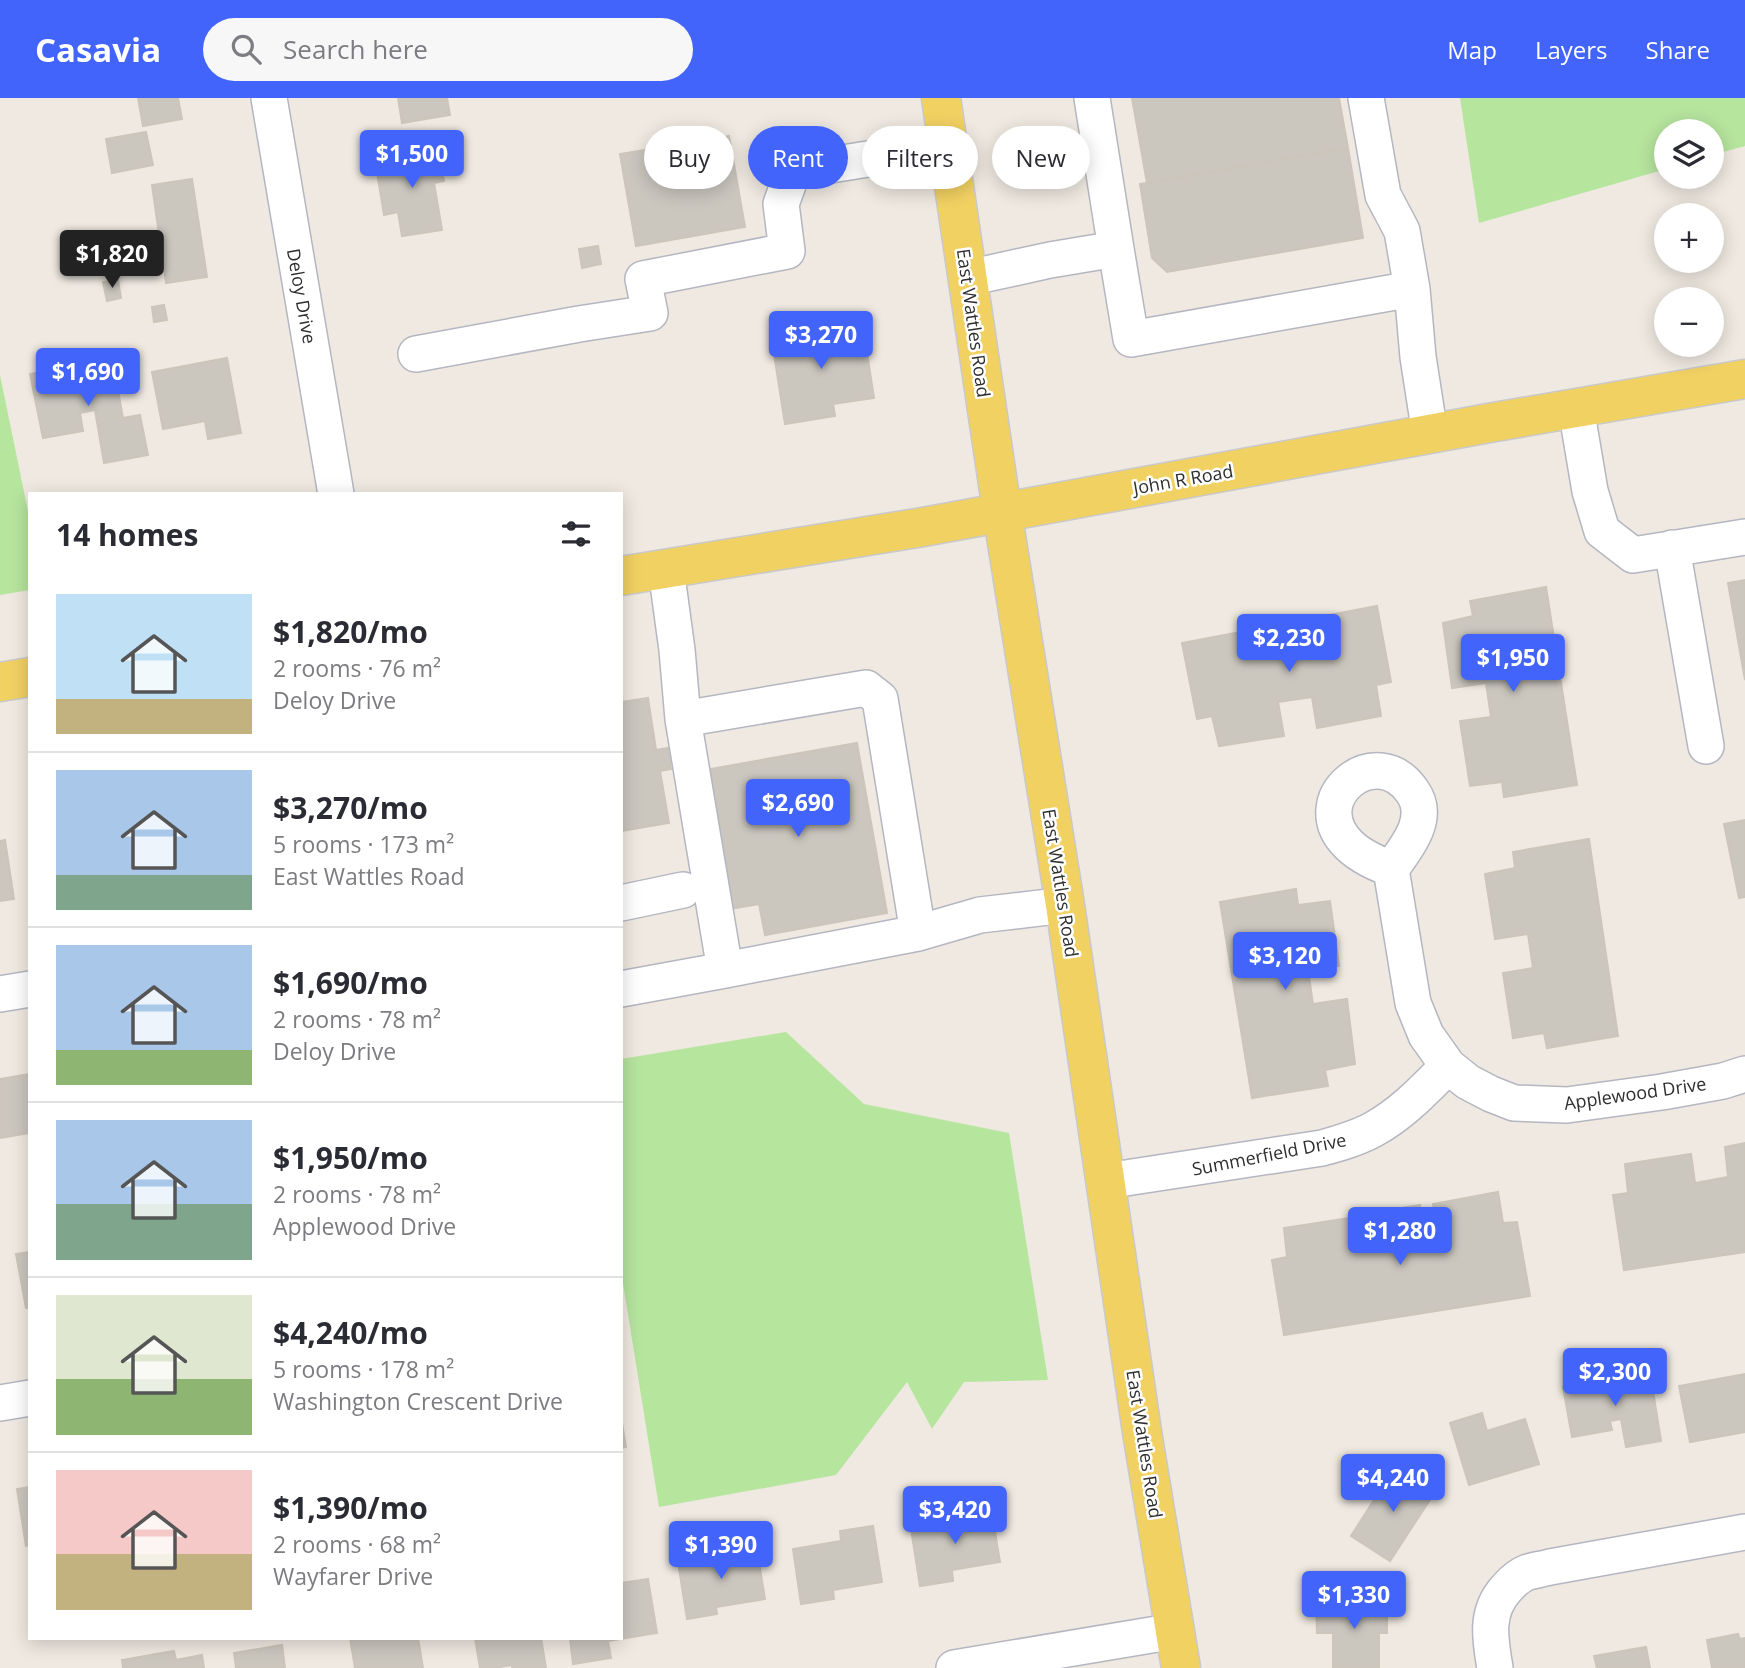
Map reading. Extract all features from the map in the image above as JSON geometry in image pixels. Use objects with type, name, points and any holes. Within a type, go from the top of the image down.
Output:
[{"type":"main road","name":"East Wattles Road","points":[[941,98],[946,126]]},
{"type":"main road","name":"East Wattles Road","points":[[955,189],[1002,511],[1065,905],[1142,1432],[1181,1668]]},
{"type":"main road","name":"John R Road","points":[[623,576],[923,527],[1745,379]]},
{"type":"main road","points":[[0,682],[28,677]]},
{"type":"street","name":"Deloy Drive","points":[[269,98],[336,492]]},
{"type":"street","points":[[1091,98],[1131,339],[1412,289]]},
{"type":"street","points":[[1366,98],[1383,195],[1402,231],[1430,434]]},
{"type":"street","points":[[416,354],[650,313],[643,279],[788,251],[781,204],[793,171],[862,160]]},
{"type":"street","points":[[968,278],[1116,249]]},
{"type":"street","points":[[1576,408],[1590,491],[1602,531],[1633,555],[1745,537]]},
{"type":"street","points":[[1672,548],[1706,746]]},
{"type":"street","points":[[666,569],[683,719],[725,970]]},
{"type":"street","points":[[683,719],[866,688],[880,699],[918,933]]},
{"type":"street","name":"Applewood Drive","points":[[1391,869],[1413,1003],[1426,1035],[1448,1066],[1468,1082],[1514,1103],[1567,1105],[1662,1092],[1723,1081],[1745,1074]]},
{"type":"street","points":[[623,903],[683,890]]},
{"type":"street","points":[[623,989],[918,933],[980,915],[1065,905]]},
{"type":"street","points":[[0,994],[28,989]]},
{"type":"street","name":"Summerfield Drive","points":[[1106,1181],[1322,1148],[1348,1140],[1374,1129],[1409,1104],[1448,1066]]},
{"type":"street","points":[[0,1403],[28,1398]]},
{"type":"street","points":[[1495,1668],[1489,1633],[1491,1616],[1498,1599],[1509,1585],[1525,1573],[1745,1532]]},
{"type":"street","points":[[954,1668],[1175,1631]]},
{"type":"green space","points":[[1460,98],[1745,98],[1745,146],[1724,152],[1724,119],[1654,119],[1654,172],[1479,223]]},
{"type":"green space","points":[[0,375],[28,511],[28,590],[0,595]]},
{"type":"green space","points":[[786,1032],[864,1104],[1009,1133],[1048,1380],[964,1382],[932,1429],[907,1382],[836,1475],[659,1507],[623,1283],[623,1059]]},
{"type":"building","points":[[138,98],[178,98],[182,119],[143,126]]},
{"type":"building","points":[[398,98],[447,98],[450,115],[402,123]]},
{"type":"building","points":[[1132,98],[1339,98],[1348,148],[1147,183]]},
{"type":"building","points":[[146,132],[153,165],[112,173],[106,139]]},
{"type":"building","points":[[1348,148],[1363,238],[1167,272],[1152,258],[1140,184]]},
{"type":"building","points":[[439,149],[444,181],[434,183],[442,230],[402,236],[398,212],[384,215],[375,160]]},
{"type":"building","points":[[644,150],[644,189],[734,189],[734,164],[745,227],[636,246],[620,154]]},
{"type":"building","points":[[192,179],[207,277],[166,283],[152,185]]},
{"type":"building","points":[[598,246],[601,264],[582,268],[579,249]]},
{"type":"building","points":[[118,280],[121,298],[107,301],[103,282]]},
{"type":"building","points":[[164,305],[167,320],[154,322],[152,307]]},
{"type":"building","points":[[830,326],[831,332],[863,327],[874,398],[833,404],[835,416],[785,424],[771,335]]},
{"type":"building","points":[[112,358],[123,418],[140,415],[148,455],[104,463],[95,410],[80,413],[83,431],[43,438],[30,374]]},
{"type":"building","points":[[227,358],[241,433],[208,439],[205,421],[163,429],[152,372]]},
{"type":"building","points":[[1745,580],[1745,680],[1728,583]]},
{"type":"building","points":[[1546,587],[1577,785],[1504,797],[1502,782],[1470,786],[1460,721],[1491,717],[1486,683],[1452,688],[1443,623],[1473,616],[1470,601]]},
{"type":"building","points":[[1377,606],[1391,682],[1376,685],[1381,716],[1317,728],[1312,697],[1278,702],[1284,736],[1219,746],[1212,716],[1197,719],[1182,643]]},
{"type":"building","points":[[648,698],[656,750],[668,748],[671,769],[660,771],[669,823],[623,831],[623,702]]},
{"type":"building","points":[[857,743],[887,913],[765,935],[759,904],[730,909],[705,770]]},
{"type":"building","points":[[1745,820],[1745,897],[1739,898],[1724,824]]},
{"type":"building","points":[[1589,839],[1618,1036],[1547,1048],[1544,1033],[1513,1038],[1503,973],[1533,968],[1528,934],[1495,939],[1485,874],[1515,868],[1513,852]]},
{"type":"building","points":[[5,840],[14,899],[0,901],[0,841]]},
{"type":"building","points":[[1296,889],[1298,905],[1330,901],[1339,966],[1308,970],[1313,1004],[1347,999],[1355,1064],[1325,1070],[1328,1086],[1252,1098],[1220,902]]},
{"type":"building","points":[[28,1074],[28,1133],[0,1138],[0,1079]]},
{"type":"building","points":[[1745,1143],[1745,1252],[1624,1270],[1613,1195],[1628,1193],[1625,1164],[1691,1154],[1695,1183],[1728,1177],[1725,1147]]},
{"type":"building","points":[[1498,1192],[1503,1223],[1517,1222],[1530,1296],[1284,1335],[1272,1260],[1287,1257],[1284,1228],[1350,1218],[1354,1247],[1388,1241],[1384,1211],[1420,1205],[1424,1239],[1438,1237],[1433,1204]]},
{"type":"building","points":[[28,1252],[28,1308],[26,1308],[16,1254]]},
{"type":"building","points":[[1650,1372],[1661,1441],[1626,1447],[1621,1419],[1610,1421],[1612,1430],[1572,1437],[1563,1387]]},
{"type":"building","points":[[1745,1374],[1745,1432],[1690,1442],[1679,1386]]},
{"type":"building","points":[[1482,1413],[1487,1431],[1525,1419],[1539,1464],[1469,1485],[1450,1423]]},
{"type":"building","points":[[1395,1467],[1435,1492],[1390,1561],[1351,1536]]},
{"type":"building","points":[[28,1487],[26,1546],[17,1489]]},
{"type":"building","points":[[991,1508],[1000,1562],[952,1570],[953,1581],[920,1586],[911,1529],[948,1523],[947,1515]]},
{"type":"building","points":[[873,1526],[882,1582],[833,1590],[834,1599],[801,1604],[793,1549],[841,1541],[840,1531]]},
{"type":"building","points":[[756,1544],[765,1599],[716,1607],[717,1614],[687,1619],[678,1562],[726,1554],[725,1549]]},
{"type":"building","points":[[648,1579],[657,1633],[623,1639],[623,1583]]},
{"type":"building","points":[[1387,1601],[1387,1633],[1379,1633],[1379,1668],[1333,1668],[1333,1633],[1317,1633],[1316,1602]]},
{"type":"building","points":[[1738,1634],[1740,1639],[1745,1638],[1745,1668],[1712,1668],[1707,1640]]},
{"type":"building","points":[[350,1640],[418,1640],[423,1668],[355,1668]]},
{"type":"building","points":[[475,1640],[541,1640],[546,1668],[512,1668],[512,1665],[480,1668]]},
{"type":"building","points":[[570,1640],[614,1640],[608,1641],[611,1658],[573,1664]]},
{"type":"building","points":[[282,1645],[285,1668],[236,1668],[234,1653]]},
{"type":"building","points":[[1646,1647],[1650,1668],[1597,1668],[1594,1656]]},
{"type":"building","points":[[174,1651],[176,1660],[202,1655],[204,1668],[123,1668],[122,1660]]}]
